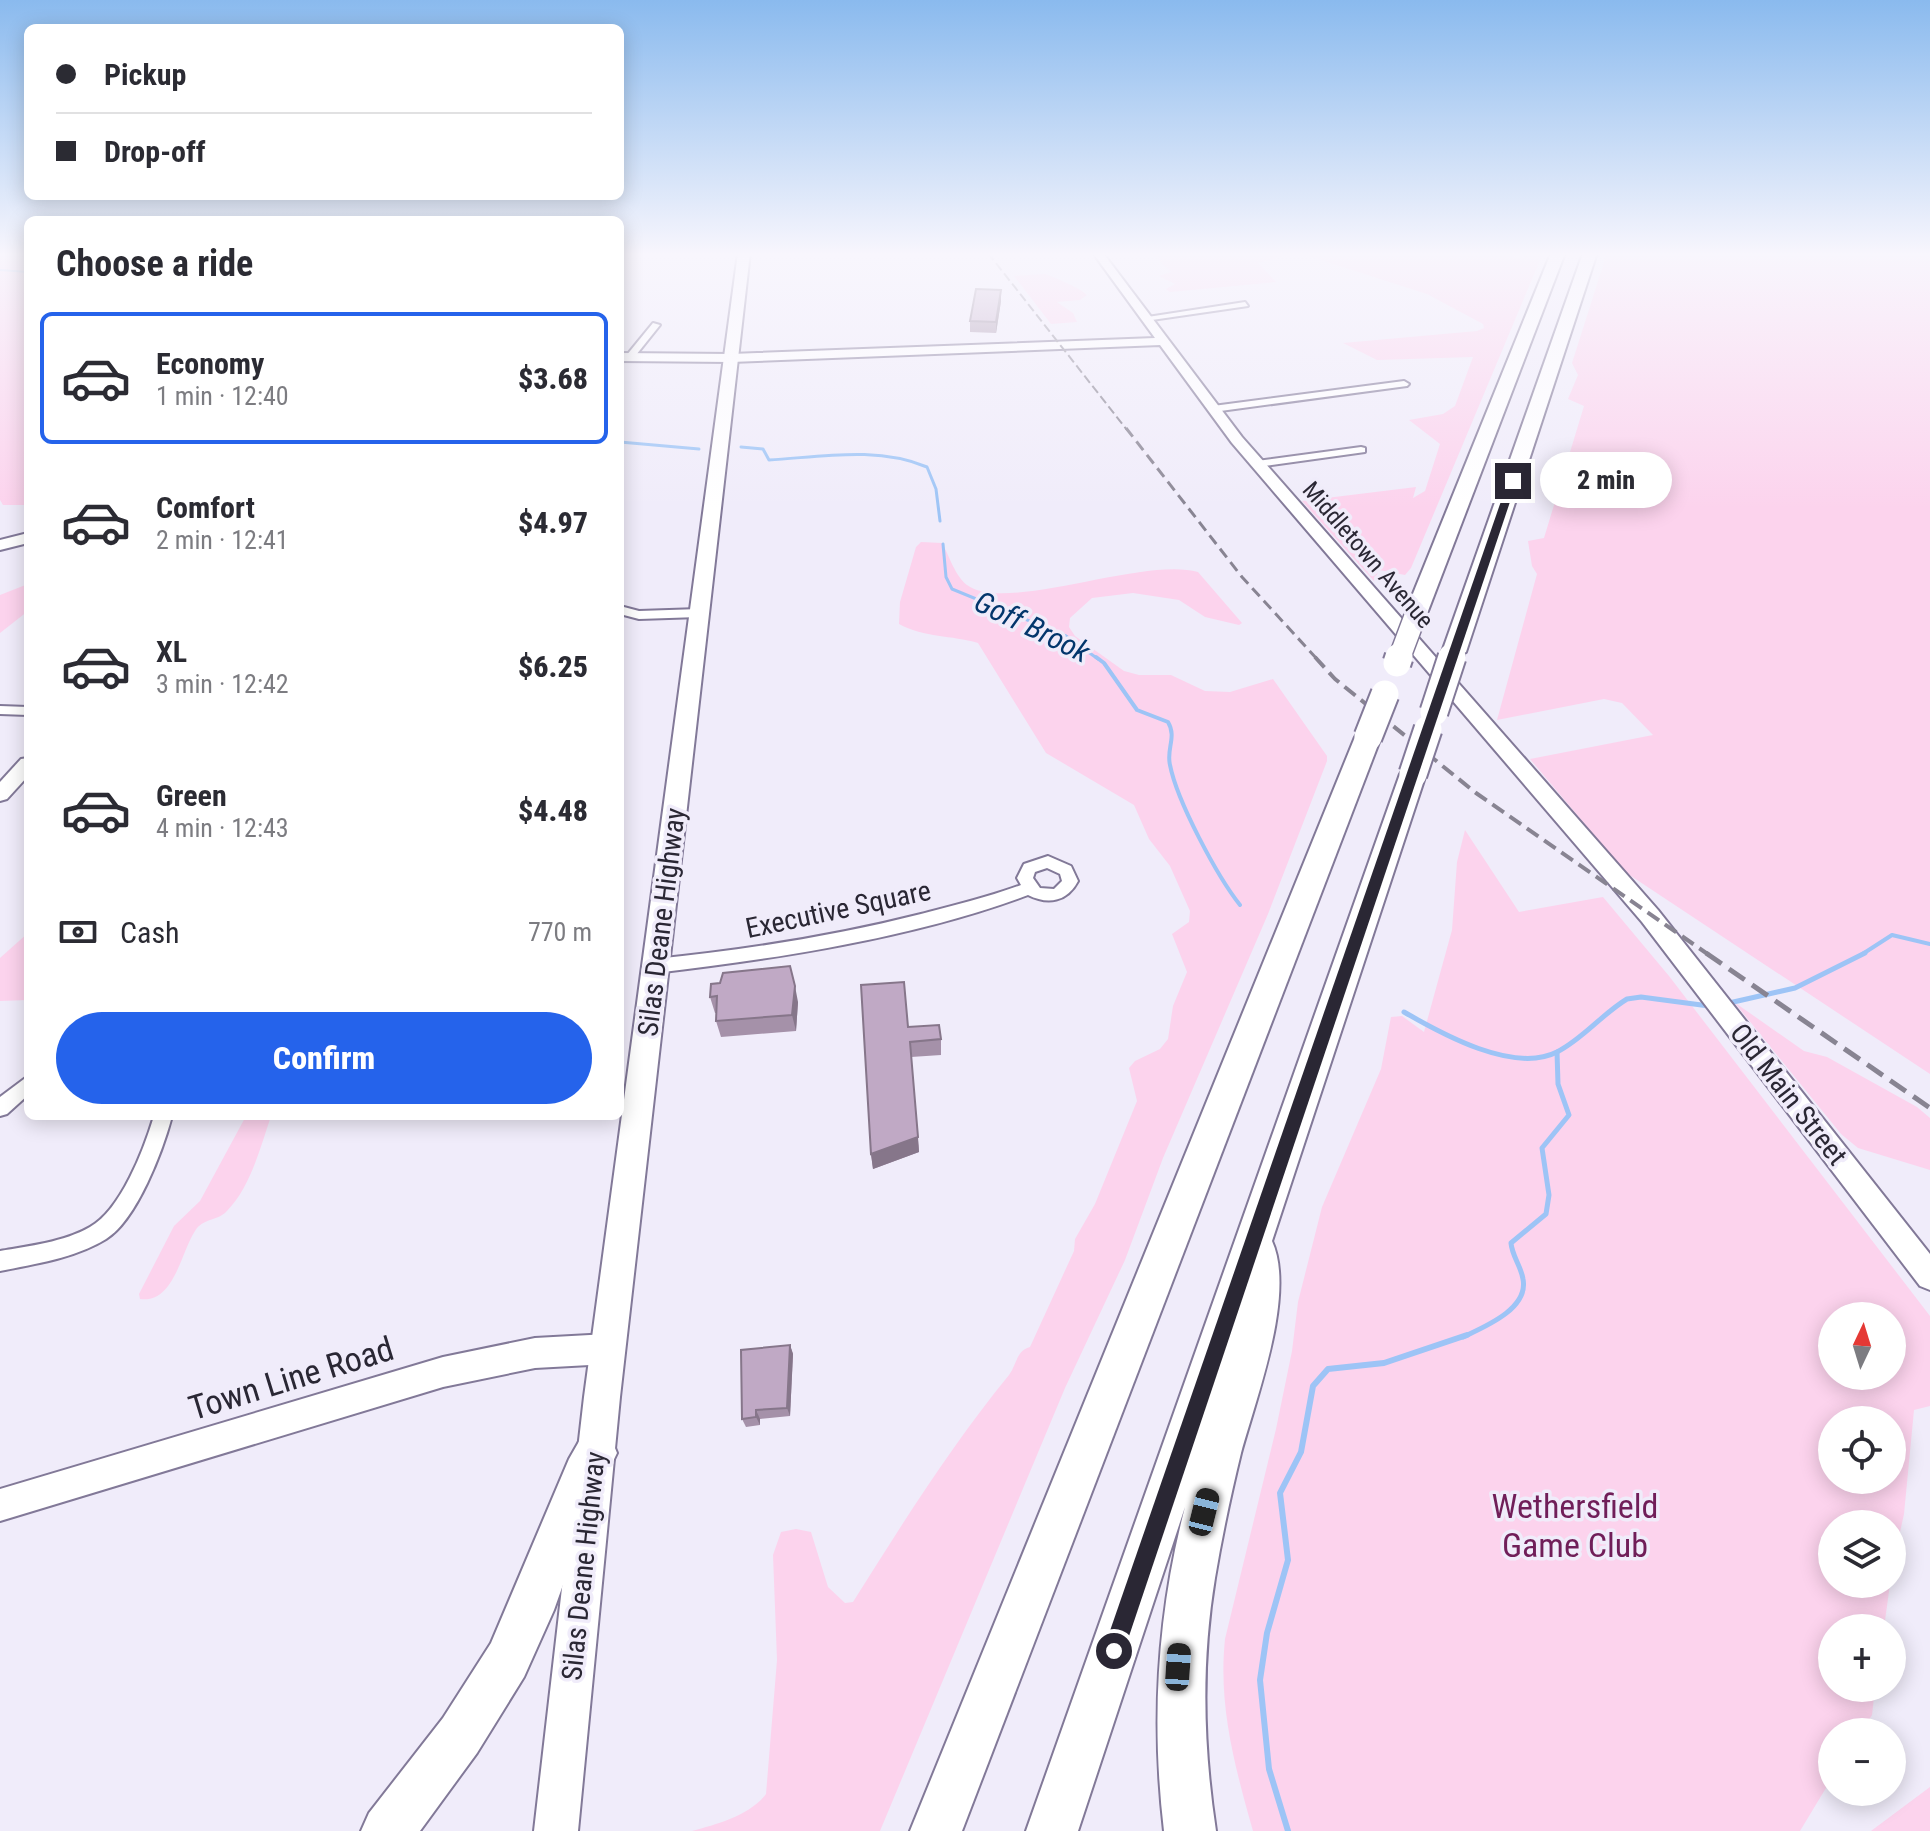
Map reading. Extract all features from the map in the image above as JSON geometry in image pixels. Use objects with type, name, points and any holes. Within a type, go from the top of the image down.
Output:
[{"type":"highway","points":[[936,1831],[1524,338]]},
{"type":"highway","points":[[1052,1831],[1561,338]]},
{"type":"highway","points":[[1190,1831],[1179,1753],[1181,1633],[1199,1532],[1256,1323],[1259,1284],[1257,1232]]},
{"type":"highway","points":[[387,1831],[452,1747],[502,1671],[532,1607],[566,1508],[596,1453]]},
{"type":"main road","name":"Silas Deane Highway","points":[[556,1831],[608,1349],[733,338]]},
{"type":"street","points":[[624,357],[643,338]]},
{"type":"street","name":"Middletown Avenue","points":[[1159,338],[1257,464],[1647,912]]},
{"type":"street","points":[[624,357],[731,358],[1161,341]]},
{"type":"street","points":[[1213,409],[1404,384]]},
{"type":"street","points":[[1257,464],[1361,450]]},
{"type":"street","points":[[0,545],[24,539]]},
{"type":"street","points":[[624,611],[639,615],[699,613]]},
{"type":"street","points":[[0,710],[24,711]]},
{"type":"street","points":[[0,794],[24,768]]},
{"type":"street","name":"Executive Square","points":[[655,966],[757,955],[836,940],[972,906],[1029,888]]},
{"type":"street","name":"Old Main Street","points":[[1647,912],[1930,1276]]},
{"type":"street","points":[[0,1108],[24,1087]]},
{"type":"street","points":[[0,1261],[91,1237],[107,1227],[157,1142],[162,1120]]},
{"type":"street","name":"Town Line Road","points":[[0,1505],[443,1372],[535,1353],[608,1349]]},
{"type":"green space","points":[[0,338],[24,338],[24,505],[3,505],[0,500]]},
{"type":"green space","points":[[1394,338],[1507,338],[1411,568],[1405,575],[1379,570],[1374,581],[1302,501],[1416,487],[1413,498],[1425,491],[1440,444],[1409,420],[1443,414],[1455,406],[1473,357],[1377,360],[1343,343]]},
{"type":"green space","points":[[1580,338],[1930,338],[1930,1074],[1625,872],[1530,759],[1653,735],[1622,703],[1604,699],[1497,720],[1537,574],[1532,566],[1528,541],[1544,538],[1584,406],[1568,399],[1578,375],[1572,363]]},
{"type":"green space","points":[[921,542],[942,543],[963,581],[986,592],[1043,589],[1144,571],[1174,569],[1198,572],[1242,623],[1239,625],[1205,617],[1179,600],[1133,593],[1092,598],[1070,618],[1069,627],[1075,636],[1124,671],[1139,675],[1171,675],[1205,691],[1230,692],[1273,679],[1327,756],[1327,761],[1268,914],[1163,1158],[1125,1260],[1065,1388],[880,1831],[692,1831],[742,1814],[766,1794],[777,1660],[773,1555],[781,1532],[796,1529],[811,1532],[828,1587],[845,1603],[853,1602],[947,1457],[1009,1375],[1019,1355],[1030,1347],[1074,1251],[1075,1239],[1095,1204],[1137,1101],[1129,1068],[1135,1061],[1160,1049],[1168,1039],[1173,1006],[1187,972],[1172,934],[1189,922],[1190,911],[1170,866],[1149,839],[1134,805],[1046,753],[978,643],[919,632],[899,624],[900,602],[916,547]]},
{"type":"green space","points":[[24,586],[24,614],[0,633],[0,595]]},
{"type":"green space","name":"Wethersfield Game Club","points":[[1465,830],[1519,912],[1603,897],[1669,976],[1930,1316],[1930,1406],[1914,1410],[1906,1493],[1906,1406],[1818,1406],[1818,1494],[1906,1494],[1904,1510],[1818,1510],[1818,1598],[1888,1598],[1886,1614],[1818,1614],[1818,1702],[1873,1702],[1870,1718],[1818,1718],[1818,1801],[1800,1831],[1253,1831],[1234,1760],[1226,1712],[1225,1639],[1276,1429],[1292,1351],[1298,1302],[1322,1207],[1381,1069],[1391,1017],[1402,1016],[1424,1032],[1452,930],[1457,862]]},
{"type":"green space","points":[[24,937],[24,1000],[0,1001],[0,958]]},
{"type":"green space","points":[[1734,1002],[1804,1051],[1827,1057],[1917,1107],[1930,1118],[1930,1170],[1858,1148],[1841,1134]]},
{"type":"green space","points":[[244,1120],[270,1120],[254,1167],[235,1202],[226,1212],[198,1227],[169,1285],[152,1298],[140,1299],[139,1294],[174,1226],[200,1201]]},
{"type":"green space","points":[[1930,1787],[1930,1831],[1871,1831],[1906,1806]]},
{"type":"building","points":[[790,966],[795,986],[792,1015],[716,1021],[717,996],[710,997],[711,984],[720,983],[723,973]]},
{"type":"building","points":[[904,982],[908,1027],[939,1025],[941,1039],[910,1042],[918,1137],[871,1154],[861,985]]},
{"type":"building","points":[[790,1345],[787,1408],[756,1410],[756,1417],[742,1419],[741,1350]]},
{"type":"waterway","name":"Goff Brook","points":[[624,442],[699,449]]},
{"type":"waterway","name":"Goff Brook","points":[[741,447],[763,449],[769,460],[869,455],[927,467],[936,489],[940,521]]},
{"type":"waterway","name":"Goff Brook","points":[[943,544],[946,577],[952,589],[1066,636],[1098,659]]},
{"type":"waterway","name":"Goff Brook","points":[[1096,657],[1104,663],[1137,710],[1168,722],[1171,727],[1169,754],[1174,780],[1210,857],[1240,905]]},
{"type":"waterway","name":"Goff Brook","points":[[1861,955],[1892,935],[1930,944]]},
{"type":"waterway","name":"Goff Brook","points":[[1861,955],[1865,953]]},
{"type":"waterway","name":"Goff Brook","points":[[1729,1003],[1795,988],[1861,955]]},
{"type":"waterway","name":"Goff Brook","points":[[1557,1052],[1627,999],[1641,997],[1709,1006]]},
{"type":"waterway","name":"Goff Brook","points":[[1404,1012],[1458,1040],[1500,1055],[1540,1058],[1557,1052]]},
{"type":"waterway","points":[[1463,1337],[1503,1316],[1523,1290],[1522,1274],[1511,1243],[1546,1214],[1549,1195],[1542,1148],[1569,1115],[1558,1084],[1557,1052]]},
{"type":"waterway","points":[[1288,1831],[1269,1769],[1260,1680],[1267,1633],[1288,1560],[1280,1493],[1301,1452],[1313,1386],[1328,1369],[1384,1363],[1467,1335]]},
{"type":"railway","points":[[1055,338],[1127,430]]},
{"type":"railway","points":[[1126,428],[1242,577],[1317,659]]},
{"type":"railway","points":[[1315,657],[1335,679],[1476,793],[1709,955]]},
{"type":"railway","points":[[1706,953],[1930,1108]]},
{"type":"route","points":[[1114,1651],[1513,481]]}]
